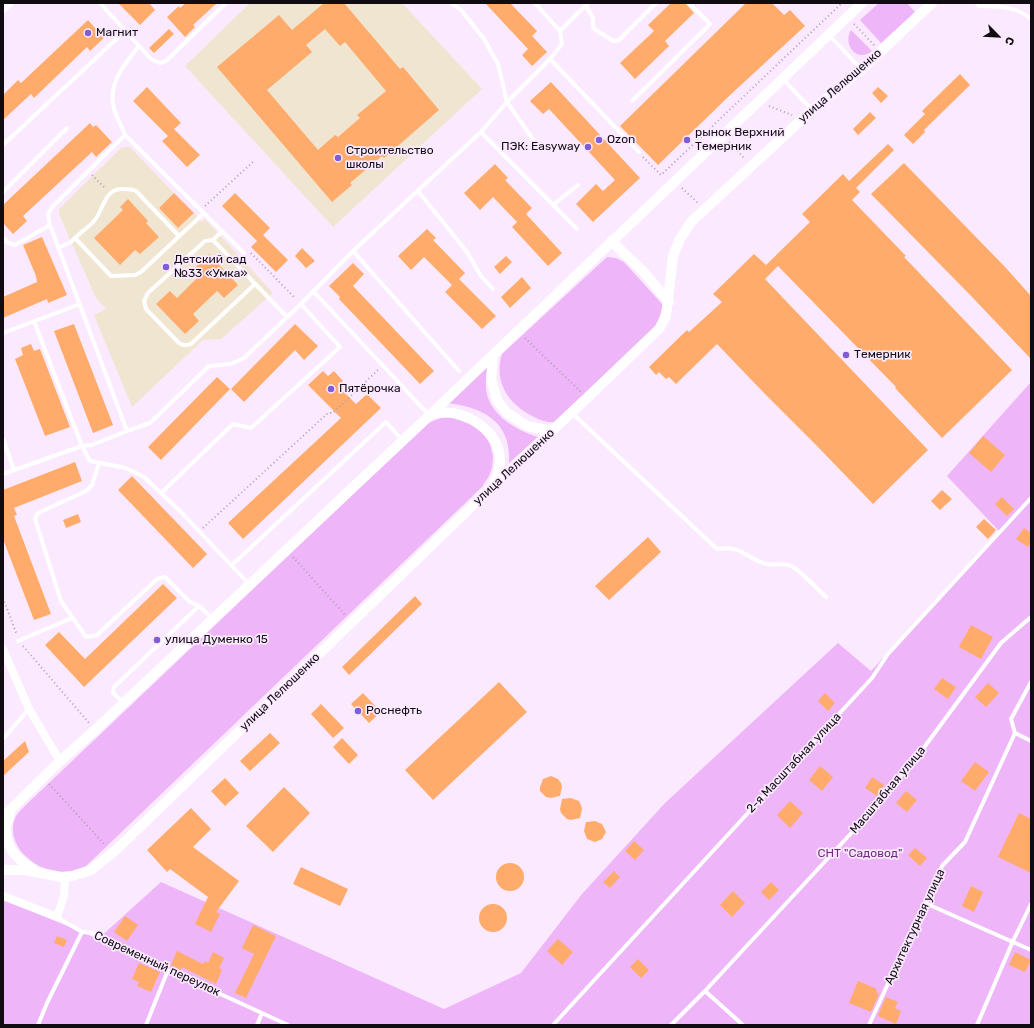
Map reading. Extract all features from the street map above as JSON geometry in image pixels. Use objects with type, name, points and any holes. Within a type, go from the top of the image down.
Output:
[{"type":"street","points":[[3,9],[10,3]]},
{"type":"street","points":[[3,817],[60,761],[95,730],[403,441],[862,3]]},
{"type":"street","name":"улица Лелюшенко","points":[[3,870],[25,870],[49,875],[72,876],[90,870],[112,853],[493,486],[572,413],[659,329],[666,316],[669,302],[673,256],[680,240],[691,222],[812,110],[881,52],[932,3]]},
{"type":"street","points":[[611,241],[644,272],[669,302]]},
{"type":"street","points":[[493,355],[491,379],[497,400],[507,413],[527,426],[552,431]]},
{"type":"street","points":[[430,414],[452,413],[468,417],[481,424],[493,437],[498,449],[500,460],[499,469],[493,486]]},
{"type":"street","points":[[3,648],[29,708],[60,761]]},
{"type":"street","points":[[12,807],[6,830],[8,843],[12,852],[20,861],[36,872]]},
{"type":"street","points":[[56,917],[64,896],[65,876]]},
{"type":"street","name":"Современный переулок","points":[[3,896],[56,917]]},
{"type":"lane","points":[[100,3],[151,59],[160,63],[166,61],[226,3]]},
{"type":"lane","points":[[451,3],[462,11],[484,39],[498,64],[508,102],[536,145]]},
{"type":"lane","points":[[3,474],[82,446],[92,445],[150,423],[209,366],[231,364],[244,358],[301,304],[353,251],[481,132],[550,59],[562,44],[560,31],[535,3]]},
{"type":"lane","points":[[560,31],[587,4],[593,18],[593,28],[613,41],[619,40],[656,3]]},
{"type":"lane","points":[[632,101],[710,24],[690,3]]},
{"type":"lane","points":[[977,3],[979,6],[1004,6],[1018,10],[1031,19]]},
{"type":"lane","points":[[3,145],[125,31]]},
{"type":"lane","points":[[828,35],[861,70]]},
{"type":"lane","points":[[139,46],[123,66],[116,79],[112,96],[115,110],[125,135],[244,254]]},
{"type":"lane","points":[[550,59],[638,152]]},
{"type":"lane","points":[[782,79],[812,110]]},
{"type":"lane","points":[[3,192],[67,128]]},
{"type":"lane","points":[[481,132],[577,229]]},
{"type":"lane","points":[[125,135],[53,206],[48,214],[58,248],[127,431]]},
{"type":"lane","points":[[553,205],[578,185]]},
{"type":"lane","points":[[58,248],[71,242],[95,220],[105,199],[116,188],[134,190],[179,236]]},
{"type":"lane","points":[[418,192],[467,252],[481,276],[493,290]]},
{"type":"lane","points":[[75,238],[109,274],[114,276],[135,275],[141,272],[202,212]]},
{"type":"lane","points":[[3,238],[8,243],[15,246],[50,225]]},
{"type":"lane","points":[[222,231],[213,240],[205,242],[148,293],[144,302],[146,309],[179,343],[188,345],[255,284]]},
{"type":"lane","points":[[213,240],[287,317]]},
{"type":"lane","points":[[353,251],[459,371]]},
{"type":"lane","points":[[313,291],[430,414]]},
{"type":"lane","points":[[3,333],[80,304]]},
{"type":"lane","points":[[162,493],[233,424],[251,428],[340,346],[301,304]]},
{"type":"lane","points":[[34,321],[82,446],[90,461],[126,468],[144,477],[200,531],[250,584]]},
{"type":"lane","points":[[572,413],[716,550],[728,547],[764,564],[784,564],[793,567],[826,597]]},
{"type":"lane","points":[[232,565],[386,422],[403,441]]},
{"type":"lane","points":[[3,439],[14,470]]},
{"type":"lane","points":[[100,463],[92,485],[86,491],[38,513],[35,519],[61,601],[72,618],[86,637],[97,635],[157,579],[165,577],[190,602],[200,606],[212,619]]},
{"type":"lane","name":"2-я Масштабная улица","points":[[553,1025],[872,678],[888,654],[1031,498]]},
{"type":"lane","points":[[123,703],[113,692],[114,687],[200,606]]},
{"type":"lane","name":"Масштабная улица","points":[[671,1025],[705,991],[856,828],[917,757],[1000,643],[1031,617]]},
{"type":"lane","points":[[18,641],[72,618]]},
{"type":"lane","name":"Архитектурная улица","points":[[870,1025],[942,866],[965,842],[1015,733],[1012,720],[1031,682]]},
{"type":"lane","points":[[3,739],[29,708]]},
{"type":"lane","points":[[1015,733],[1031,741]]},
{"type":"lane","points":[[925,903],[1031,950]]},
{"type":"lane","points":[[976,1025],[1031,904]]},
{"type":"lane","name":"Современный переулок","points":[[56,917],[82,932],[92,932],[168,970],[288,1025]]},
{"type":"lane","points":[[38,1025],[47,1003],[82,932]]},
{"type":"lane","points":[[146,1025],[168,970]]},
{"type":"lane","points":[[705,991],[742,1025]]},
{"type":"lane","points":[[257,1025],[262,1013]]},
{"type":"path","points":[[638,152],[660,175],[842,3]]},
{"type":"path","points":[[847,17],[881,52]]},
{"type":"path","points":[[761,98],[770,108],[802,119]]},
{"type":"path","points":[[723,135],[752,166]]},
{"type":"path","points":[[202,212],[254,161]]},
{"type":"path","points":[[88,171],[111,194]]},
{"type":"path","points":[[665,171],[704,210]]},
{"type":"path","points":[[244,254],[250,252],[294,297]]},
{"type":"path","points":[[518,331],[587,398]]},
{"type":"path","points":[[200,531],[328,413],[333,413],[383,366]]},
{"type":"path","points":[[286,550],[351,623]]},
{"type":"path","points":[[3,598],[18,641],[95,730]]},
{"type":"path","points":[[43,778],[112,853]]},
{"type":"shaded area","name":"Строительство школы","points":[[250,3],[402,3],[482,89],[333,227],[185,66]]},
{"type":"shaded area","name":"Детский сад №33 «Умка»","points":[[130,147],[174,193],[159,208],[178,228],[194,213],[202,222],[205,219],[273,293],[221,339],[203,340],[132,407],[94,315],[106,309],[96,298],[59,214],[59,209],[121,148]]},
{"type":"green space","points":[[879,3],[907,3],[915,12],[881,43],[860,20]]},
{"type":"green space","points":[[851,30],[872,51],[862,55],[853,51],[849,42]]},
{"type":"green space","points":[[607,257],[616,258],[624,262],[662,304],[662,309],[656,327],[554,422],[546,422],[525,412],[517,406],[505,392],[500,374],[502,354]]},
{"type":"green space","points":[[488,365],[486,389],[492,406],[498,414],[513,426],[538,437],[509,463],[509,448],[505,436],[500,426],[492,418],[471,408],[445,403]]},
{"type":"green space","name":"СНТ \"Садовод\"","points":[[1031,382],[1031,1025],[3,1025],[3,899],[98,939],[161,882],[444,1009],[521,973],[582,894],[665,803],[838,643],[871,671],[999,531],[947,476]]},
{"type":"green space","points":[[453,416],[466,420],[484,434],[490,444],[493,456],[492,468],[482,487],[84,868],[60,873],[39,866],[23,854],[14,837],[13,828],[15,818],[25,806],[428,423],[441,418]]},
{"type":"building","points":[[118,3],[149,3],[155,10],[140,25]]},
{"type":"building","points":[[186,3],[217,3],[193,25],[195,27],[185,37],[167,17],[179,6],[180,8]]},
{"type":"building","points":[[324,3],[344,3],[400,69],[403,67],[439,110],[384,158],[382,156],[350,183],[352,185],[332,202],[217,67],[279,15],[292,30]],"holes":[[[325,29],[340,46],[345,42],[386,91],[357,115],[360,118],[338,137],[335,135],[318,150],[267,90],[312,52],[306,45]]]},
{"type":"building","points":[[485,3],[510,3],[537,31],[532,36],[547,52],[532,66],[522,55],[528,49]]},
{"type":"building","points":[[671,3],[685,3],[694,13],[665,41],[669,46],[635,79],[620,63],[654,31],[648,25]]},
{"type":"building","points":[[746,3],[772,3],[784,15],[790,10],[805,26],[728,97],[658,165],[620,126]]},
{"type":"building","points":[[88,20],[104,38],[90,51],[87,47],[34,98],[31,94],[3,120],[3,95],[18,80],[21,83]]},
{"type":"building","points":[[169,29],[174,34],[154,53],[149,48]]},
{"type":"building","points":[[960,74],[970,85],[924,130],[925,132],[913,144],[904,135],[925,114],[922,111]]},
{"type":"building","points":[[551,82],[640,178],[593,222],[576,204],[596,184],[603,191],[615,180],[549,109],[543,114],[530,101]]},
{"type":"building","points":[[147,87],[181,123],[174,129],[200,155],[187,167],[162,141],[168,136],[133,101]]},
{"type":"building","points":[[878,87],[888,96],[881,103],[872,93]]},
{"type":"building","points":[[870,112],[876,118],[858,135],[853,129]]},
{"type":"building","points":[[90,123],[93,127],[96,125],[112,142],[96,157],[92,152],[23,216],[27,221],[13,234],[3,223],[3,205]]},
{"type":"building","points":[[888,144],[894,150],[856,188],[860,192],[852,200],[1012,370],[942,438],[895,388],[896,387],[778,266],[765,279],[928,450],[873,504],[717,344],[676,384],[669,377],[666,379],[659,372],[656,375],[649,367],[687,330],[689,332],[722,302],[713,294],[754,254],[766,265],[810,222],[802,214],[843,174],[849,181]]},
{"type":"building","points":[[904,163],[1006,268],[1031,296],[1031,359],[871,194]]},
{"type":"building","points":[[495,164],[508,178],[505,180],[532,208],[526,214],[562,253],[548,266],[512,227],[517,222],[493,197],[480,210],[464,193]]},
{"type":"building","points":[[174,193],[194,213],[178,228],[159,208]]},
{"type":"building","points":[[235,193],[270,228],[263,235],[288,260],[276,272],[251,247],[257,241],[222,206]]},
{"type":"building","points":[[128,199],[148,221],[146,223],[159,237],[140,254],[135,250],[120,265],[94,238],[123,210],[120,207]]},
{"type":"building","points":[[427,229],[436,238],[433,240],[465,273],[459,279],[496,316],[482,329],[445,292],[452,285],[424,257],[411,270],[398,256]]},
{"type":"building","points":[[42,237],[67,295],[48,303],[47,299],[3,318],[3,297],[37,282],[23,245]]},
{"type":"building","points":[[302,248],[315,261],[306,268],[295,256]]},
{"type":"building","points":[[209,254],[238,285],[224,298],[217,291],[193,314],[199,321],[185,334],[156,304],[170,291],[177,298],[201,274],[195,268]]},
{"type":"building","points":[[506,256],[512,262],[500,274],[494,267]]},
{"type":"building","points":[[353,263],[364,274],[353,286],[434,371],[420,384],[339,299],[340,297],[329,286]]},
{"type":"building","points":[[522,277],[531,288],[510,308],[501,297]]},
{"type":"building","points":[[74,324],[113,425],[93,433],[54,331]]},
{"type":"building","points":[[295,324],[318,346],[304,360],[295,350],[244,402],[231,389]]},
{"type":"building","points":[[31,344],[34,351],[40,349],[70,427],[45,436],[15,359],[23,355],[21,348]]},
{"type":"building","points":[[323,371],[328,376],[334,371],[343,381],[338,386],[356,404],[367,394],[381,408],[243,539],[228,523],[341,418],[308,385]]},
{"type":"building","points":[[217,377],[230,389],[161,460],[148,447]]},
{"type":"building","points":[[983,436],[1005,455],[991,472],[969,453]]},
{"type":"building","points":[[75,462],[82,481],[14,508],[17,515],[14,516],[51,614],[34,620],[3,539],[3,490]]},
{"type":"building","points":[[132,476],[207,554],[193,568],[118,490]]},
{"type":"building","points":[[942,490],[952,499],[940,510],[931,501]]},
{"type":"building","points":[[1002,497],[1014,509],[1007,516],[995,504]]},
{"type":"building","points":[[78,514],[81,522],[66,528],[63,520]]},
{"type":"building","points":[[984,519],[996,530],[988,539],[976,527]]},
{"type":"building","points":[[1024,528],[1031,533],[1031,542],[1028,547],[1016,539]]},
{"type":"building","points":[[648,537],[661,552],[609,600],[595,586]]},
{"type":"building","points":[[163,584],[177,598],[84,687],[45,645],[59,632],[85,659]]},
{"type":"building","points":[[415,596],[422,604],[349,675],[342,667]]},
{"type":"building","points":[[971,625],[993,637],[981,659],[959,647]]},
{"type":"building","points":[[942,678],[956,687],[948,699],[934,689]]},
{"type":"building","points":[[499,682],[527,712],[433,800],[405,770]]},
{"type":"building","points":[[988,683],[999,693],[986,707],[975,697]]},
{"type":"building","points":[[363,693],[381,712],[369,723],[351,704]]},
{"type":"building","points":[[825,693],[835,703],[828,711],[818,701]]},
{"type":"building","points":[[321,704],[344,728],[333,738],[311,714]]},
{"type":"building","points":[[270,733],[280,743],[250,771],[240,761]]},
{"type":"building","points":[[342,738],[358,755],[349,764],[333,747]]},
{"type":"building","points":[[25,741],[29,752],[3,776],[3,761]]},
{"type":"building","points":[[975,762],[989,772],[975,791],[961,781]]},
{"type":"building","points":[[820,766],[833,777],[822,791],[809,780]]},
{"type":"building","points":[[551,776],[558,779],[562,787],[560,796],[550,798],[546,797],[540,791],[540,787],[543,779]]},
{"type":"building","points":[[872,777],[884,785],[877,796],[865,788]]},
{"type":"building","points":[[225,778],[239,793],[225,806],[211,791]]},
{"type":"building","points":[[284,787],[310,813],[273,852],[246,826]]},
{"type":"building","points":[[906,791],[917,800],[907,812],[896,803]]},
{"type":"building","points":[[571,798],[579,801],[582,809],[580,818],[571,820],[567,819],[561,813],[560,809],[562,799]]},
{"type":"building","points":[[790,801],[803,813],[790,828],[777,815]]},
{"type":"building","points":[[191,808],[211,829],[193,847],[239,881],[216,912],[220,914],[211,932],[195,924],[208,897],[170,869],[167,872],[147,850]]},
{"type":"building","points":[[1019,813],[1031,819],[1031,873],[998,857]]},
{"type":"building","points":[[595,821],[602,824],[606,832],[602,839],[595,842],[587,839],[584,831],[586,822]]},
{"type":"building","points":[[634,841],[644,850],[635,860],[625,851]]},
{"type":"building","points":[[915,848],[927,858],[920,866],[908,855]]},
{"type":"building","points":[[510,863],[520,867],[524,877],[520,887],[510,891],[500,887],[496,877],[500,867]]},
{"type":"building","points":[[301,867],[348,889],[340,906],[293,884]]},
{"type":"building","points":[[614,871],[620,877],[610,888],[603,882]]},
{"type":"building","points":[[771,882],[779,890],[769,900],[761,892]]},
{"type":"building","points":[[971,886],[983,892],[974,912],[962,906]]},
{"type":"building","points":[[733,891],[745,903],[732,917],[720,905]]},
{"type":"building","points":[[493,904],[503,908],[507,918],[503,928],[493,932],[483,928],[479,918],[483,908]]},
{"type":"building","points":[[125,916],[138,925],[127,941],[114,932]]},
{"type":"building","points":[[253,925],[276,936],[246,998],[235,993],[254,954],[242,948]]},
{"type":"building","points":[[57,936],[67,940],[64,947],[54,943]]},
{"type":"building","points":[[558,939],[573,952],[562,965],[547,951]]},
{"type":"building","points":[[177,951],[203,964],[205,961],[208,963],[213,952],[224,958],[219,968],[222,970],[216,984],[182,967],[181,970],[171,965]]},
{"type":"building","points":[[1015,952],[1031,960],[1025,972],[1009,965]]},
{"type":"building","points":[[638,959],[649,970],[641,978],[630,967]]},
{"type":"building","points":[[139,963],[160,972],[151,992],[137,986],[139,982],[132,979]]},
{"type":"building","points":[[858,981],[877,989],[876,992],[879,994],[871,1012],[849,1003]]},
{"type":"building","points":[[886,997],[898,1002],[895,1008],[901,1011],[896,1024],[878,1016]]},
{"type":"place","name":"Магнит","points":[[88,33]]},
{"type":"place","name":"Ozon","points":[[599,140]]},
{"type":"place","name":"рынок Верхний Темерник","points":[[687,140]]},
{"type":"place","name":"ПЭК: Easyway","points":[[588,147]]},
{"type":"place","name":"Строительство школы","points":[[338,158]]},
{"type":"place","name":"Детский сад №33 «Умка»","points":[[166,267]]},
{"type":"place","name":"Темерник","points":[[846,355]]},
{"type":"place","name":"Пятёрочка","points":[[331,389]]},
{"type":"place","name":"улица Думенко 15","points":[[157,640]]},
{"type":"place","name":"Роснефть","points":[[358,711]]}]
